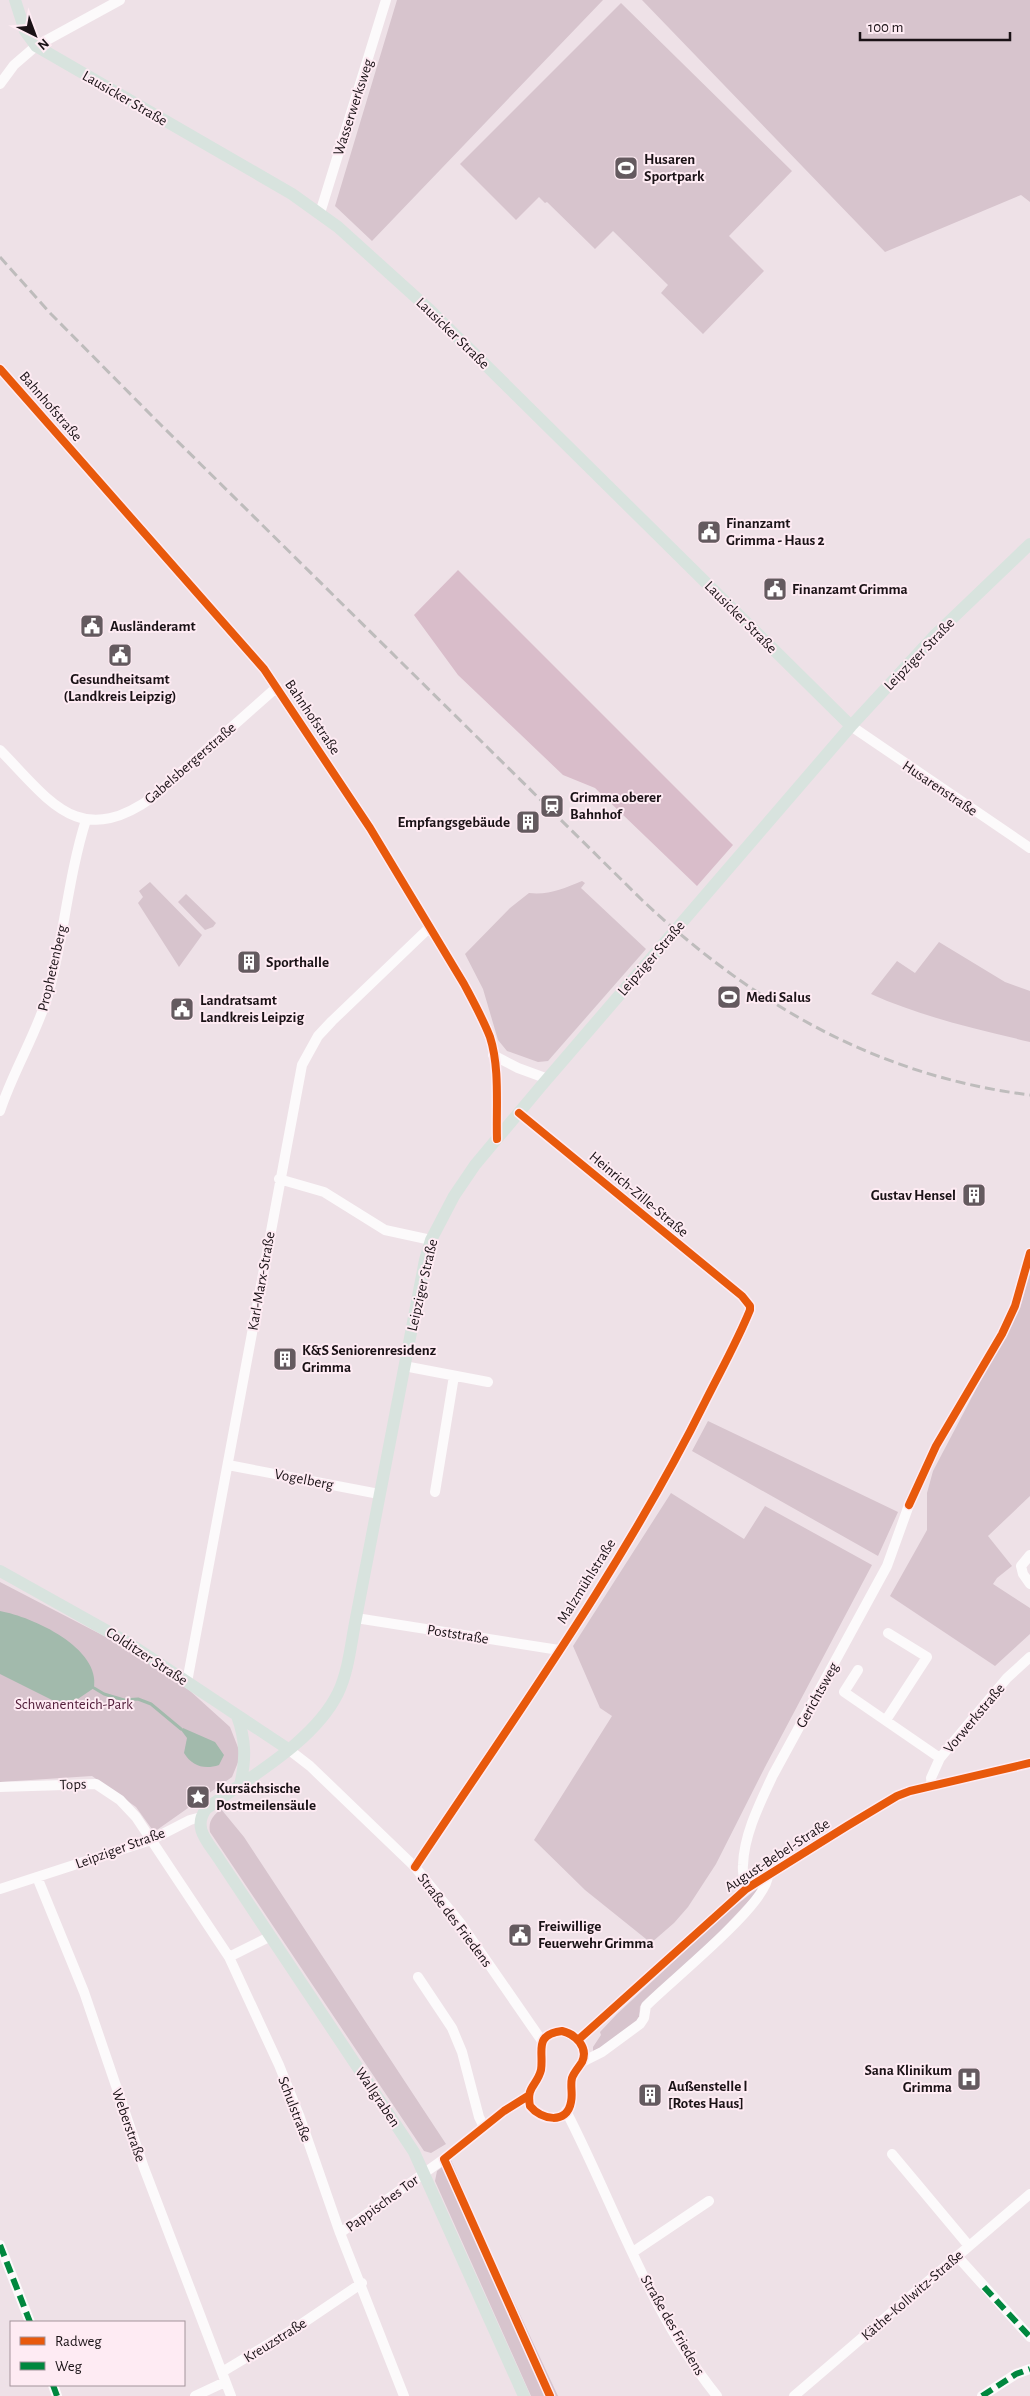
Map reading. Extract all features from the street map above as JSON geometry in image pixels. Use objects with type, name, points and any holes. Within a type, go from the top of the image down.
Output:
[{"type":"main road","name":"Lausicker Straße","points":[[15,0],[25,31],[36,46],[259,174],[320,213],[357,242],[431,311],[851,726]]},
{"type":"main road","name":"Leipziger Straße","points":[[200,1817],[206,1809],[288,1749],[326,1712],[338,1692],[344,1674],[356,1618],[404,1366],[431,1240],[454,1196],[475,1165],[519,1112],[851,726],[935,635],[1030,544]]},
{"type":"main road","name":"Colditzer Straße","points":[[0,1571],[92,1621],[288,1749]]},
{"type":"main road","points":[[236,1716],[243,1733],[245,1754],[240,1785]]},
{"type":"main road","name":"Wallgraben","points":[[200,1817],[201,1830],[414,2152],[524,2396]]},
{"type":"street","points":[[0,84],[14,65],[36,46],[120,0]]},
{"type":"street","name":"Wasserwerksweg","points":[[320,213],[386,0]]},
{"type":"street","name":"Bahnhofstraße","points":[[0,368],[264,669],[370,828],[480,1015],[490,1038],[493,1055],[497,1139]]},
{"type":"street","name":"Gabelsbergerstraße","points":[[0,750],[49,802],[64,812],[86,820],[101,821],[140,807],[170,784],[276,687]]},
{"type":"street","name":"Husarenstraße","points":[[851,726],[1030,848]]},
{"type":"street","name":"Prophetenberg","points":[[0,1111],[8,1086],[40,1018],[58,954],[64,911],[78,845],[86,820]]},
{"type":"street","name":"Karl-Marx-Straße","points":[[187,1682],[279,1179],[299,1075],[305,1056],[318,1036],[332,1021],[429,928]]},
{"type":"street","points":[[493,1055],[518,1068],[548,1079]]},
{"type":"street","name":"Heinrich-Zille-Straße","points":[[519,1112],[742,1296]]},
{"type":"street","points":[[279,1179],[324,1192],[385,1230],[431,1240]]},
{"type":"street","name":"Malzmühlstraße","points":[[415,1867],[559,1650],[653,1500],[680,1451],[746,1318],[750,1306],[742,1296]]},
{"type":"street","points":[[404,1366],[488,1382]]},
{"type":"street","points":[[435,1492],[454,1376]]},
{"type":"street","name":"Vogelberg","points":[[228,1465],[379,1494]]},
{"type":"street","name":"Gerichtsweg","points":[[746,1889],[743,1865],[749,1832],[760,1803],[773,1775],[887,1566],[910,1505]]},
{"type":"street","points":[[1030,1555],[1022,1566],[1023,1574],[1030,1584]]},
{"type":"street","name":"Poststraße","points":[[356,1618],[559,1650]]},
{"type":"street","points":[[886,1720],[927,1657],[888,1633]]},
{"type":"street","name":"Vorwerkstraße","points":[[932,1786],[931,1778],[940,1758],[1007,1678],[1030,1657]]},
{"type":"street","points":[[858,1670],[844,1692],[940,1758]]},
{"type":"street","name":"Straße des Friedens","points":[[288,1749],[310,1766],[415,1867],[466,1930],[542,2041]]},
{"type":"street","name":"August-Bebel-Straße","points":[[578,2040],[746,1889],[768,1875],[897,1796],[1030,1763]]},
{"type":"street","name":"Tops","points":[[0,1787],[96,1784],[129,1809],[151,1840]]},
{"type":"street","name":"Leipziger Straße","points":[[0,1889],[151,1840],[190,1820],[200,1817]]},
{"type":"street","name":"Schulstraße","points":[[151,1840],[229,1957],[286,2085],[340,2233],[362,2283],[404,2396]]},
{"type":"street","name":"August-Bebel-Straße","points":[[582,2062],[602,2052],[640,2024],[644,2018],[646,2006],[717,1941],[760,1896],[766,1888],[768,1875]]},
{"type":"street","name":"Weberstraße","points":[[37,1877],[84,1992],[144,2168],[231,2396]]},
{"type":"street","points":[[229,1957],[271,1936]]},
{"type":"street","points":[[418,1977],[452,2028],[462,2052],[478,2117],[484,2127]]},
{"type":"street","points":[[424,2173],[528,2096],[540,2070],[542,2041],[548,2035],[562,2031],[573,2034],[583,2052],[582,2062],[573,2076],[571,2102],[566,2111],[556,2118],[545,2118],[530,2106],[528,2096]]},
{"type":"street","name":"Straße des Friedens","points":[[566,2111],[646,2283],[685,2351],[717,2396]]},
{"type":"street","points":[[892,2154],[969,2246]]},
{"type":"street","name":"Pappisches Tor","points":[[340,2233],[424,2173]]},
{"type":"street","name":"Käthe-Kollwitz-Straße","points":[[794,2396],[1030,2194]]},
{"type":"street","points":[[633,2252],[709,2201]]},
{"type":"street","points":[[0,2245],[30,2321]]},
{"type":"street","points":[[957,2256],[1030,2337]]},
{"type":"street","name":"Kreuzstraße","points":[[195,2396],[362,2283]]},
{"type":"street","points":[[982,2396],[1016,2374],[1030,2369]]},
{"type":"green space","points":[[397,0],[603,0],[372,241],[335,206]]},
{"type":"green space","points":[[642,0],[1030,0],[1030,202],[1021,195],[885,252]]},
{"type":"green space","name":"Husaren Sportpark","points":[[621,3],[792,171],[729,236],[764,271],[703,334],[661,293],[668,285],[613,231],[595,249],[547,202],[545,203],[539,197],[516,220],[460,164]]},
{"type":"green space","points":[[582,881],[585,883],[581,888],[646,949],[548,1061],[538,1062],[507,1051],[498,1040],[483,989],[465,954],[510,908],[529,893],[550,892]]},
{"type":"green space","points":[[150,882],[202,935],[179,967],[138,903],[143,897],[139,891]]},
{"type":"green space","points":[[186,894],[216,923],[213,927],[205,930],[178,902]]},
{"type":"green space","points":[[939,942],[1005,982],[1030,991],[1030,1042],[929,1016],[871,994],[897,961],[915,973]]},
{"type":"green space","points":[[1030,1270],[1030,1496],[988,1536],[1012,1566],[997,1578],[993,1584],[1030,1608],[1030,1634],[995,1666],[890,1596],[927,1530],[927,1493],[933,1471],[1014,1317]]},
{"type":"green space","points":[[708,1421],[898,1512],[878,1556],[692,1451]]},
{"type":"green space","points":[[671,1493],[744,1539],[765,1506],[872,1565],[716,1864],[688,1907],[674,1923],[651,1943],[585,1890],[534,1840],[612,1716],[600,1708],[573,1646]]},
{"type":"green space","name":"Schwanenteich-Park","points":[[0,1582],[131,1650],[189,1690],[230,1727],[241,1755],[232,1777],[154,1832],[136,1807],[92,1776],[0,1782]]},
{"type":"green space","points":[[221,1809],[244,1837],[446,2144],[431,2153],[424,2151],[210,1832],[212,1819]]},
{"type":"green space","points":[[758,1888],[758,1891],[713,1939],[640,2006],[639,2020],[607,2045],[593,2051],[593,2047],[601,2035],[600,2032],[617,2014],[726,1913]]},
{"type":"green space","points":[[451,2160],[481,2231],[558,2396],[531,2396],[435,2181],[437,2171]]},
{"type":"shaded area","points":[[458,570],[733,845],[697,886],[595,788],[563,775],[458,675],[414,615]]},
{"type":"shaded area","points":[[0,1611],[14,1614],[46,1627],[76,1648],[87,1660],[93,1673],[94,1688],[66,1707],[0,1674]]},
{"type":"shaded area","points":[[183,1728],[215,1742],[224,1755],[219,1765],[199,1766],[187,1757],[184,1753],[187,1738],[181,1730]]},
{"type":"waterway","points":[[94,1688],[104,1694],[124,1700],[138,1699],[151,1704],[181,1729]]},
{"type":"railway","points":[[0,257],[51,314],[160,424],[642,900],[684,937],[728,972],[773,1002],[820,1029],[869,1052],[920,1071],[974,1085],[1030,1095]]},
{"type":"marked path","points":[[0,2245],[30,2321]]},
{"type":"marked path","points":[[984,2287],[1030,2337]]},
{"type":"marked path","points":[[982,2396],[1016,2374],[1030,2369]]},
{"type":"marked path","points":[[53,2386],[57,2396]]},
{"type":"cycle path","points":[[0,369],[264,669],[370,828],[464,984],[490,1037],[495,1062],[497,1088],[497,1139]]},
{"type":"cycle path","points":[[415,1867],[568,1639],[640,1522],[705,1402],[750,1310],[750,1306],[742,1296],[519,1113]]},
{"type":"cycle path","points":[[909,1505],[936,1446],[1002,1334],[1015,1306],[1030,1253]]},
{"type":"cycle path","points":[[578,2040],[746,1889],[847,1826],[897,1796],[910,1791],[1030,1763]]},
{"type":"cycle path","points":[[562,2031],[572,2035],[580,2042],[584,2056],[572,2078],[572,2099],[569,2109],[559,2117],[553,2118],[540,2115],[535,2111],[530,2106],[529,2094],[541,2070],[543,2040],[553,2033],[562,2031]]},
{"type":"cycle path","points":[[528,2096],[504,2111],[444,2159],[550,2396]]},
{"type":"place","name":"Husaren Sportpark","points":[[626,168]]},
{"type":"place","name":"Finanzamt Grimma - Haus 2","points":[[709,532]]},
{"type":"place","name":"Finanzamt Grimma","points":[[775,589]]},
{"type":"place","name":"Ausländeramt","points":[[92,626]]},
{"type":"place","name":"Gesundheitsamt (Landkreis Leipzig)","points":[[120,655]]},
{"type":"place","name":"Grimma oberer Bahnhof","points":[[552,806]]},
{"type":"place","name":"Empfangsgebäude","points":[[528,822]]},
{"type":"place","name":"Sporthalle","points":[[249,962]]},
{"type":"place","name":"Medi Salus","points":[[729,997]]},
{"type":"place","name":"Landratsamt Landkreis Leipzig","points":[[182,1009]]},
{"type":"place","name":"Gustav Hensel","points":[[974,1195]]},
{"type":"place","name":"K&S Seniorenresidenz Grimma","points":[[285,1359]]},
{"type":"place","name":"Kursächsische Postmeilensäule","points":[[198,1797]]},
{"type":"place","name":"Freiwillige Feuerwehr Grimma","points":[[520,1935]]},
{"type":"place","name":"Sana Klinikum Grimma","points":[[969,2079]]},
{"type":"place","name":"Außenstelle l [Rotes Haus]","points":[[650,2095]]}]
